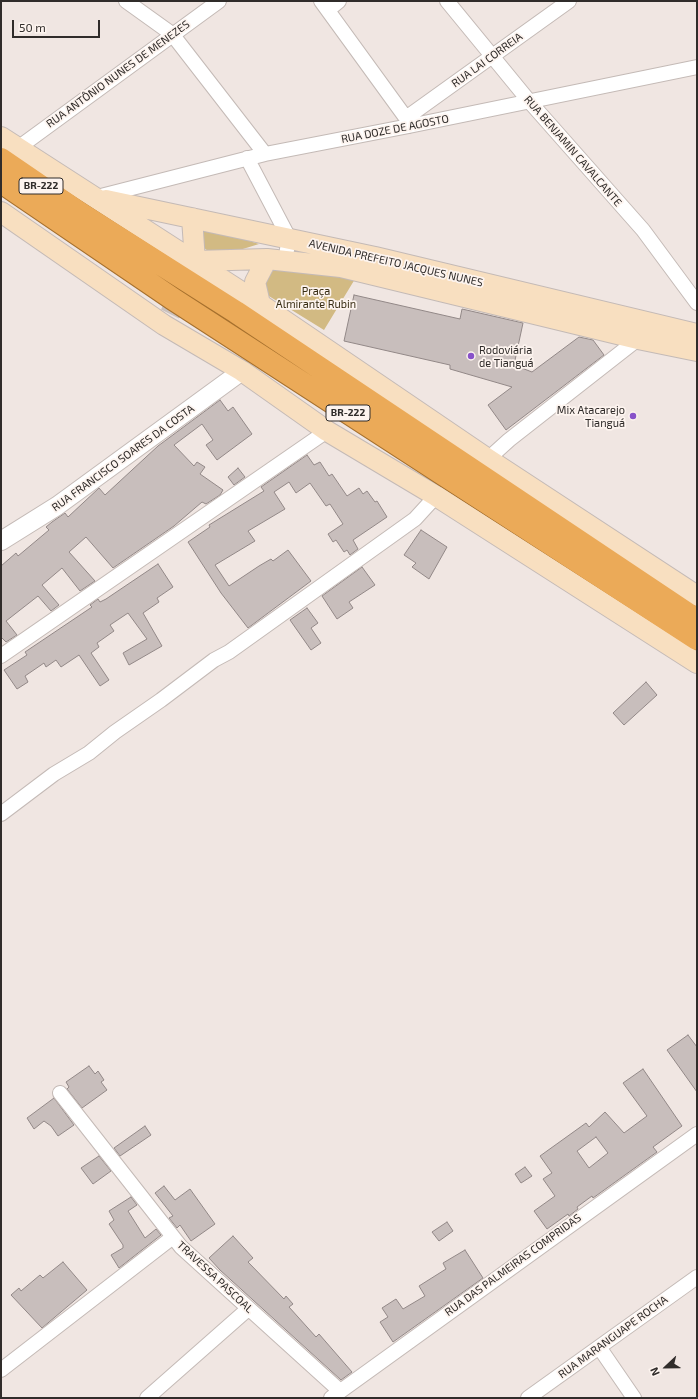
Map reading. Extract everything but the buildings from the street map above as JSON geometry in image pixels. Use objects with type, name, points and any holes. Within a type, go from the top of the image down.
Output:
[{"type":"highway","name":"BR-222","points":[[9,154],[80,213],[236,312],[697,620]]},
{"type":"highway","name":"BR-222","points":[[1,182],[173,299],[697,639]]},
{"type":"main road","name":"BR-222","points":[[1,137],[9,154],[94,198],[193,266],[260,304],[488,459],[697,596]]},
{"type":"main road","name":"AVENIDA PREFEITO JACQUES NUNES","points":[[94,198],[289,238],[343,259],[640,330],[697,351]]},
{"type":"main road","points":[[1,212],[167,319],[327,431],[436,496],[697,663]]},
{"type":"main road","points":[[192,218],[193,266]]},
{"type":"main road","name":"AVENIDA PREFEITO JACQUES NUNES","points":[[193,266],[276,260],[343,259]]},
{"type":"main road","points":[[260,304],[256,282],[276,260]]},
{"type":"main road","name":"AVENIDA PREFEITO JACQUES NUNES","points":[[640,330],[697,334]]},
{"type":"street","points":[[126,1],[172,34],[265,154]]},
{"type":"street","name":"RUA ANTÔNIO NUNES DE MENEZES","points":[[9,154],[219,1]]},
{"type":"street","name":"RUA BENJAMIN CAVALCANTE","points":[[446,1],[528,101],[643,230],[697,303]]},
{"type":"street","name":"RUA LAI CORREIA","points":[[407,122],[492,56],[569,1]]},
{"type":"street","points":[[329,4],[407,122]]},
{"type":"street","name":"RUA DOZE DE AGOSTO","points":[[94,198],[247,158],[407,122],[528,101],[697,67]]},
{"type":"street","points":[[247,158],[289,238],[276,260]]},
{"type":"street","points":[[488,459],[640,330]]},
{"type":"street","name":"RUA FRANCISCO SOARES DA COSTA","points":[[1,541],[57,506],[242,371]]},
{"type":"street","points":[[1,656],[327,431]]},
{"type":"street","points":[[1,814],[54,774],[89,753],[115,732],[214,660],[229,652],[415,519],[436,496]]},
{"type":"street","name":"TRAVESSA PASCOAL","points":[[60,1093],[181,1247],[248,1309],[335,1394]]},
{"type":"street","name":"RUA DAS PALMEIRAS COMPRIDAS","points":[[335,1394],[697,1134]]},
{"type":"street","points":[[1,1370],[173,1237]]},
{"type":"street","name":"RUA MARANGUAPE ROCHA","points":[[528,1398],[697,1277]]},
{"type":"street","points":[[147,1398],[248,1309]]},
{"type":"street","points":[[599,1347],[634,1398]]},
{"type":"green space","points":[[196,224],[259,244],[217,257],[198,244]]},
{"type":"green space","name":"Praça Almirante Rubin","points":[[283,267],[355,279],[324,330],[264,293],[268,273]]},
{"type":"tunnel","points":[[170,314],[191,271]]},
{"type":"place","name":"Rodoviária de Tianguá","points":[[471,356]]},
{"type":"place","name":"Mix Atacarejo Tianguá","points":[[633,416]]}]
